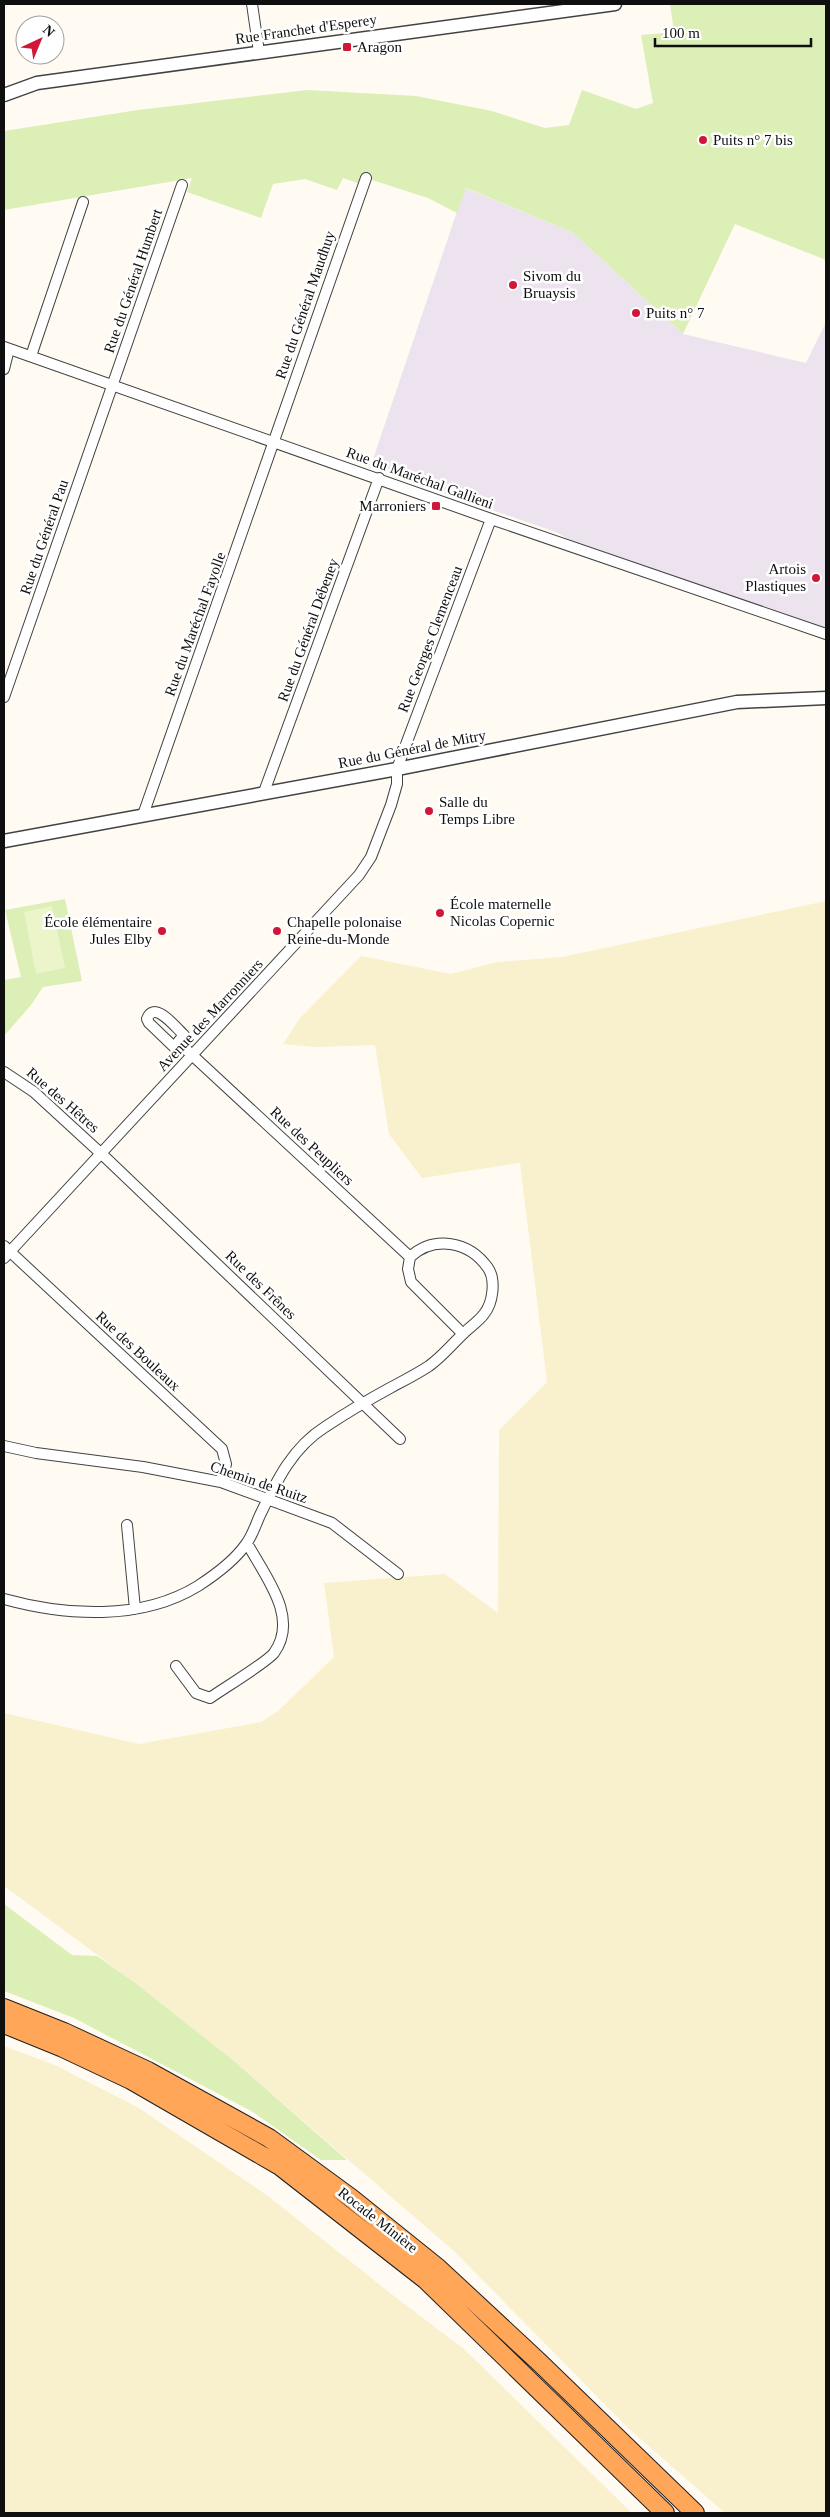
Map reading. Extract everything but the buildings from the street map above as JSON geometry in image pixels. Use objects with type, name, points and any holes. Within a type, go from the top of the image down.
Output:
[{"type":"highway","name":"Rocade Minière","points":[[4,2008],[64,2032],[148,2071],[269,2138],[365,2209],[438,2268],[538,2361],[695,2513]]},
{"type":"highway","name":"Rocade Minière","points":[[4,2024],[63,2048],[131,2080],[280,2166],[426,2280],[665,2513]]},
{"type":"street","points":[[252,4],[259,52]]},
{"type":"street","name":"Rue Franchet d'Esperey","points":[[4,95],[37,83],[615,4]]},
{"type":"street","name":"Rue du Général Maudhuy","points":[[275,442],[366,178]]},
{"type":"street","name":"Rue du Général Humbert","points":[[113,387],[182,186]]},
{"type":"street","points":[[31,356],[83,202]]},
{"type":"street","points":[[4,369],[6,348]]},
{"type":"street","name":"Rue du Maréchal Gallieni","points":[[6,348],[491,519],[826,634]]},
{"type":"street","name":"Rue du Général Pau","points":[[4,697],[113,387]]},
{"type":"street","name":"Rue du Maréchal Fayolle","points":[[143,815],[275,442]]},
{"type":"street","name":"Rue du Général Débeney","points":[[264,792],[379,478]]},
{"type":"street","name":"Rue Georges Clemenceau","points":[[397,769],[491,519]]},
{"type":"street","name":"Rue du Général de Mitry","points":[[4,841],[397,769],[737,702],[826,698]]},
{"type":"street","name":"Avenue des Marronniers","points":[[6,1252],[194,1055],[359,875],[371,857],[391,805],[397,784],[397,769]]},
{"type":"street","name":"Rue des Peupliers","points":[[178,1042],[410,1257]]},
{"type":"street","name":"Rue des Hêtres","points":[[4,1072],[34,1092],[100,1153]]},
{"type":"street","name":"Rue des Frênes","points":[[100,1153],[400,1439]]},
{"type":"street","points":[[4,1599],[62,1609],[101,1612],[135,1609],[168,1600],[198,1586],[226,1564],[247,1544],[267,1499],[285,1467],[300,1447],[322,1428],[429,1366],[485,1314],[491,1301],[493,1287],[489,1269],[468,1248],[449,1243],[431,1244],[410,1257],[408,1269],[411,1282],[463,1334]]},
{"type":"street","name":"Rue des Bouleaux","points":[[6,1252],[222,1449],[226,1464],[221,1482]]},
{"type":"street","name":"Chemin de Ruitz","points":[[4,1446],[36,1453],[143,1467],[221,1482],[332,1524],[398,1574]]},
{"type":"street","points":[[127,1525],[135,1609]]},
{"type":"street","points":[[176,1666],[196,1693],[210,1698],[273,1654],[284,1632],[282,1608],[247,1544]]},
{"type":"shaded area","points":[[465,188],[572,232],[683,334],[806,363],[826,322],[826,634],[595,555],[556,532],[370,468]]},
{"type":"shaded area","points":[[826,901],[826,2513],[725,2513],[628,2428],[455,2252],[234,2061],[134,1982],[4,1886],[4,1713],[139,1744],[261,1722],[278,1711],[334,1657],[324,1583],[445,1574],[498,1613],[499,1430],[547,1382],[520,1163],[422,1178],[389,1134],[375,1045],[315,1047],[283,1044],[300,1018],[361,956],[451,974],[497,962],[562,957]]},
{"type":"shaded area","points":[[4,2046],[55,2065],[139,2108],[268,2196],[464,2349],[632,2513],[4,2513]]},
{"type":"green space","points":[[670,4],[826,4],[826,260],[735,224],[683,334],[572,232],[466,188],[457,213],[428,198],[366,178],[363,185],[343,178],[337,190],[305,179],[273,184],[261,218],[187,192],[192,178],[4,210],[4,131],[138,110],[307,90],[416,96],[492,111],[545,128],[569,125],[582,90],[636,109],[653,103],[641,35],[674,32]]},
{"type":"green space","points":[[65,899],[82,981],[43,987],[31,1005],[4,1036],[4,980],[21,977],[5,910]]},
{"type":"green space","points":[[52,906],[65,968],[36,974],[24,912]]},
{"type":"green space","points":[[4,1904],[72,1955],[97,1956],[134,1982],[234,2061],[347,2160],[321,2160],[253,2112],[74,2018],[4,1991]]},
{"type":"place","name":"Aragon","points":[[347,47]]},
{"type":"place","name":"Puits n° 7 bis","points":[[703,140]]},
{"type":"place","name":"Sivom du Bruaysis","points":[[513,285]]},
{"type":"place","name":"Puits n° 7","points":[[636,313]]},
{"type":"place","name":"Marroniers","points":[[436,506]]},
{"type":"place","name":"Artois Plastiques","points":[[816,578]]},
{"type":"place","name":"Salle du Temps Libre","points":[[429,811]]},
{"type":"place","name":"École maternelle Nicolas Copernic","points":[[440,913]]},
{"type":"place","name":"École élémentaire Jules Elby","points":[[162,931]]},
{"type":"place","name":"Chapelle polonaise Reine-du-Monde","points":[[277,931]]}]
